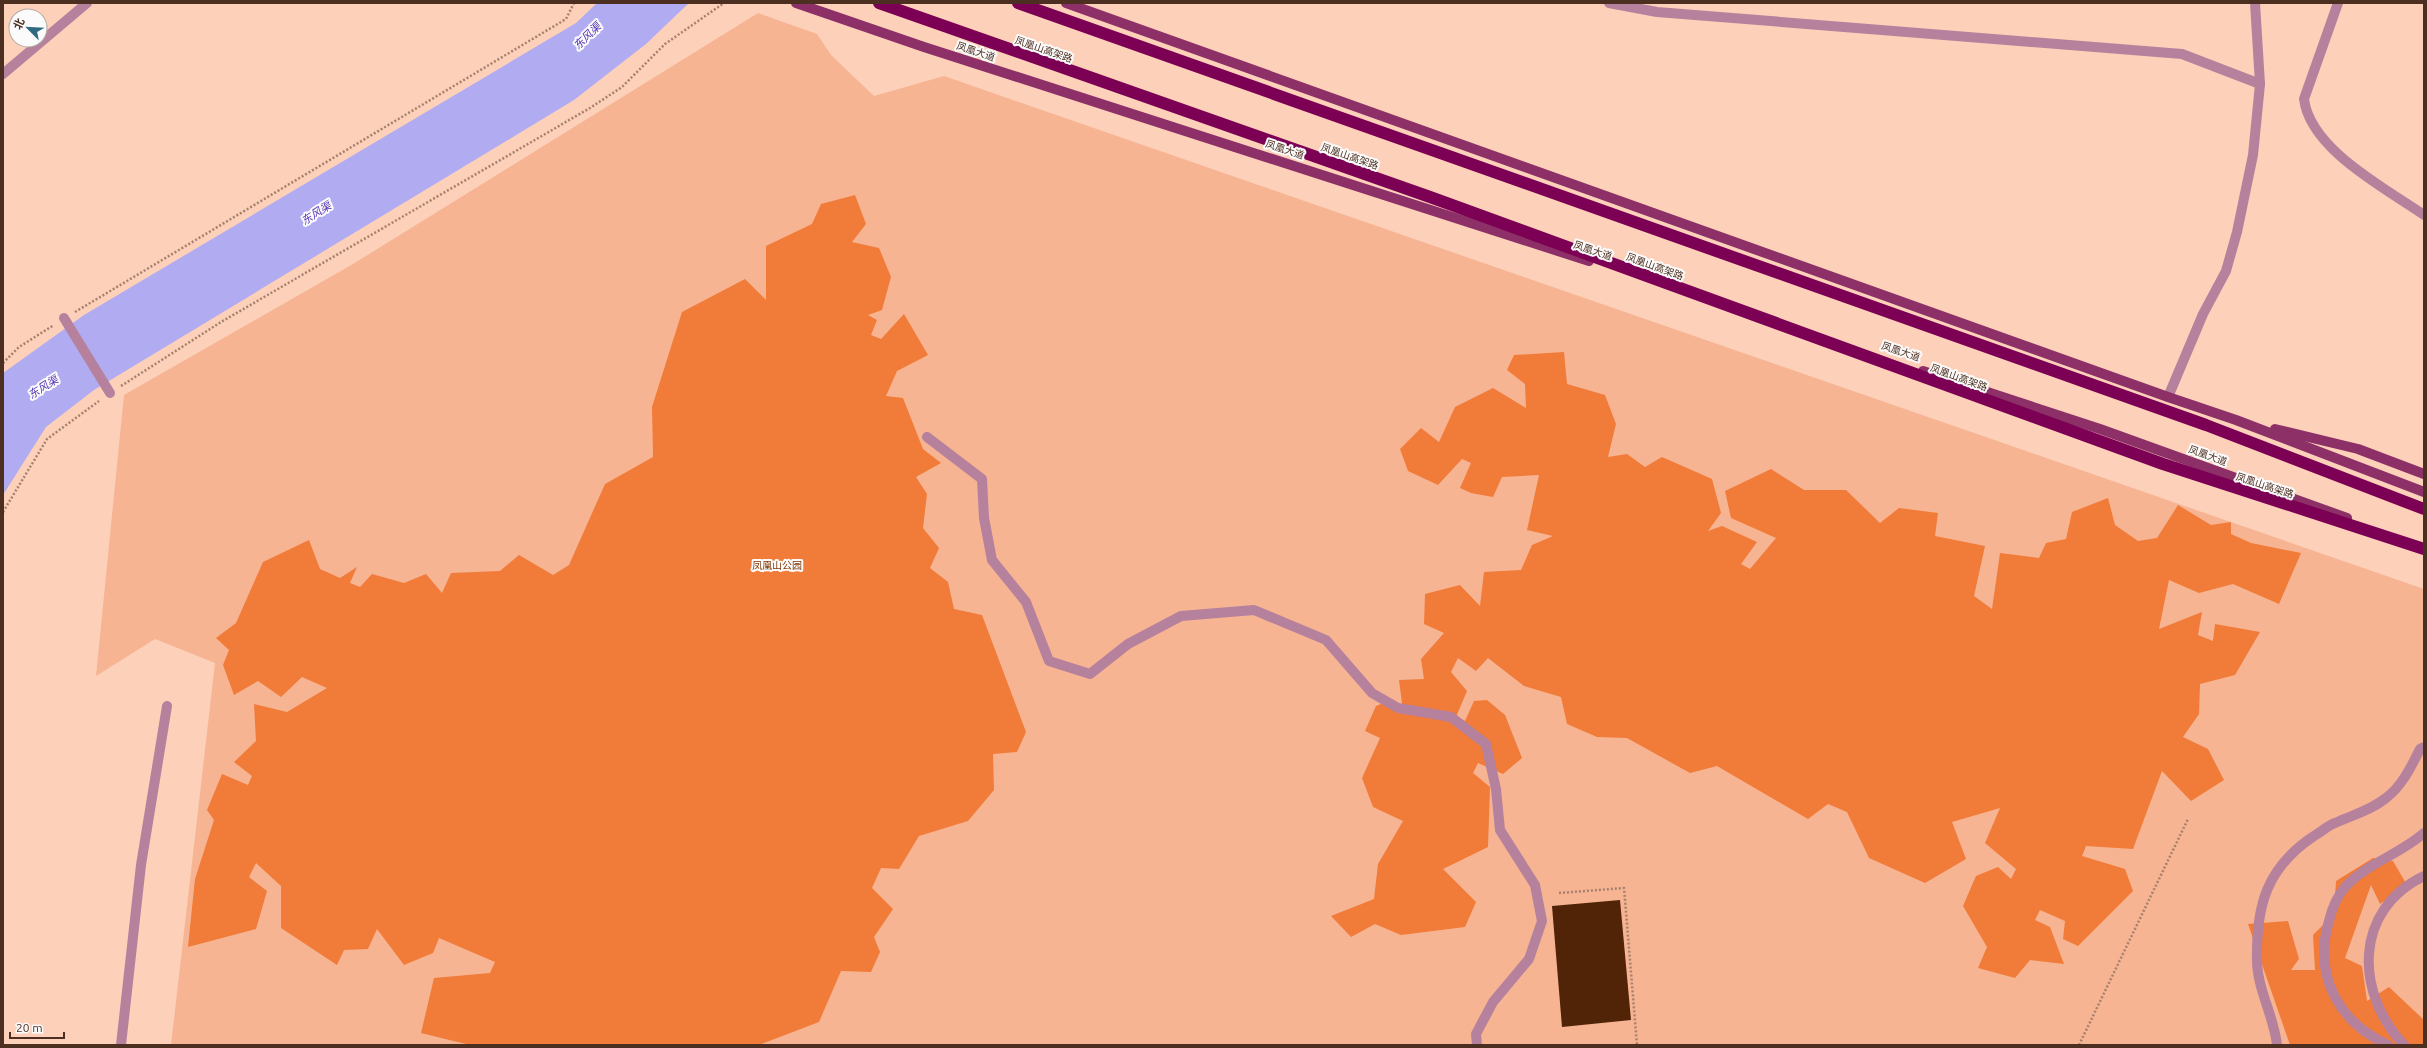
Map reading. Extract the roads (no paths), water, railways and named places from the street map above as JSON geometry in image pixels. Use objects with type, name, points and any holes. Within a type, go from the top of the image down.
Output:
[{"type":"highway","name":"凤凰山高架路","points":[[878,3],[1430,197],[2163,464],[2424,550]]},
{"type":"highway","points":[[1018,3],[2206,425],[2424,509]]},
{"type":"main road","name":"凤凰大道","points":[[796,3],[924,47],[1332,176],[2093,426],[2424,545]]},
{"type":"main road","points":[[1066,3],[2236,420],[2424,492]]},
{"type":"main road","points":[[2236,420],[2358,449],[2424,474]]},
{"type":"street","points":[[3,74],[87,3]]},
{"type":"street","points":[[1609,3],[1657,12],[2182,54],[2260,84]]},
{"type":"street","points":[[2168,397],[2202,314],[2226,271],[2254,155],[2260,84],[2255,3]]},
{"type":"street","points":[[2338,3],[2304,99],[2305,108],[2313,125],[2340,157],[2424,215]]},
{"type":"street","points":[[64,318],[110,393]]},
{"type":"street","points":[[927,437],[982,480],[984,518],[992,560],[1026,602],[1049,661],[1090,674],[1128,644],[1181,616],[1254,610],[1326,640],[1372,693],[1378,697],[1398,708],[1451,717],[1486,744],[1496,789],[1500,830],[1534,885],[1542,921],[1529,959],[1492,1002],[1476,1034],[1477,1045]]},
{"type":"street","points":[[122,1045],[141,865],[167,706]]},
{"type":"street","points":[[2277,1045],[2275,1028],[2259,981],[2257,962],[2258,915],[2266,890],[2275,872],[2297,848],[2334,823],[2361,814],[2386,799],[2399,786],[2420,749],[2424,747]]},
{"type":"street","points":[[2388,1045],[2362,1031],[2345,1015],[2332,989],[2324,967],[2322,949],[2334,904],[2345,887],[2359,874],[2400,850],[2424,833]]},
{"type":"street","points":[[2404,1045],[2390,1030],[2371,992],[2368,956],[2375,926],[2389,900],[2401,889],[2424,876]]},
{"type":"water","name":"东风渠","points":[[597,3],[689,3],[646,44],[574,100],[94,390],[46,427],[3,495],[3,373],[84,315],[576,23]]},
{"type":"park label","name":"凤凰山公园","points":[[777,565]]}]
